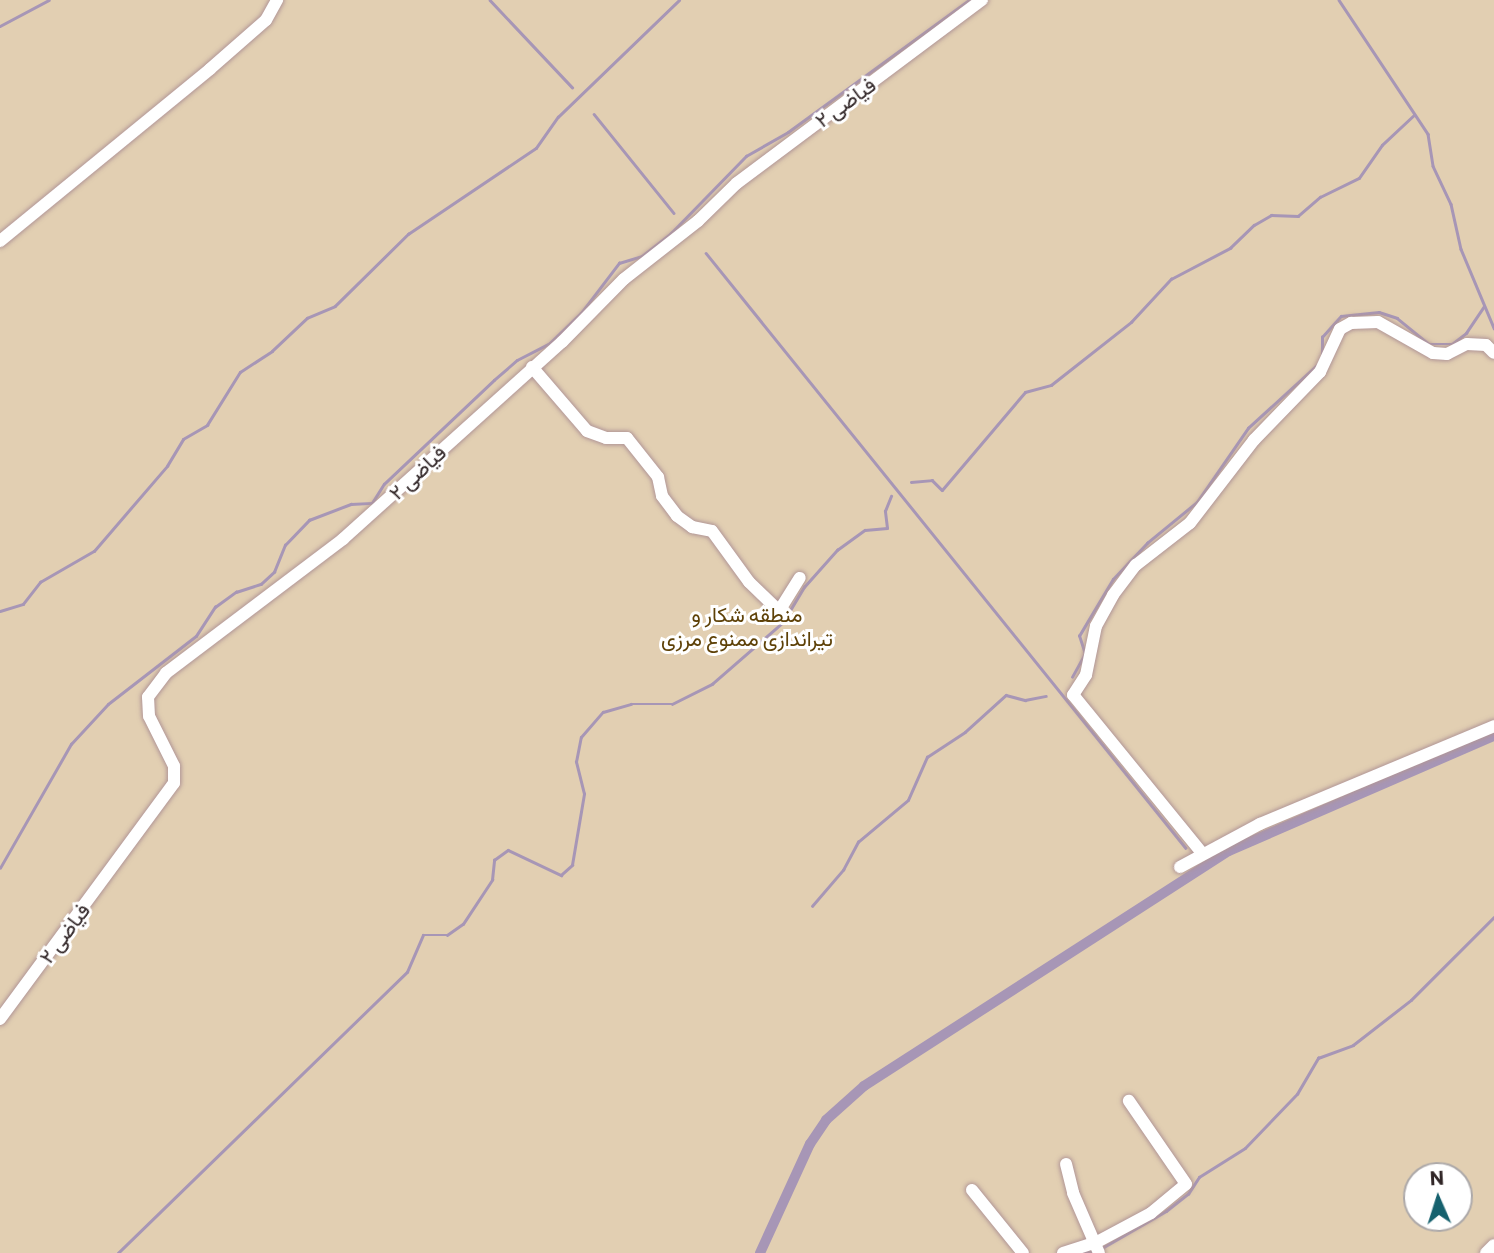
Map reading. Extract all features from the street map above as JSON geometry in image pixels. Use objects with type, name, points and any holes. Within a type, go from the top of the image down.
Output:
[{"type":"street","points":[[0,240],[219,61],[266,20],[277,0]]},
{"type":"street","name":"فیاضی ۲","points":[[0,1019],[174,783],[174,766],[149,716],[148,698],[166,673],[343,539],[532,368],[624,279],[698,221],[737,183],[982,0]]},
{"type":"street","points":[[1202,853],[1073,695],[1086,675],[1096,626],[1113,596],[1136,565],[1190,523],[1254,440],[1320,372],[1340,329],[1351,323],[1378,322],[1433,353],[1447,354],[1467,344],[1486,345],[1494,353]]},
{"type":"street","points":[[532,368],[587,431],[606,438],[627,438],[658,477],[662,496],[677,516],[692,527],[712,531],[749,582],[779,611],[800,578]]},
{"type":"street","points":[[1180,867],[1202,853],[1494,726]]},
{"type":"street","points":[[1063,1253],[1098,1246],[1151,1213],[1186,1184],[1129,1101]]},
{"type":"street","points":[[1066,1164],[1073,1192],[1098,1246]]},
{"type":"street","points":[[972,1190],[1023,1253]]},
{"type":"street","points":[[1486,1253],[1494,1245]]},
{"type":"green space","name":"منطقه شکار و تیراندازی ممنوع مرزی","points":[[0,0],[1494,0],[1494,1253],[0,1253]]},
{"type":"waterway","points":[[0,26],[49,0]]},
{"type":"waterway","points":[[490,0],[572,87]]},
{"type":"waterway","points":[[0,611],[23,604],[40,582],[94,551],[167,466],[183,439],[207,425],[240,372],[272,351],[307,318],[335,306],[408,234],[536,148],[558,117],[679,0]]},
{"type":"waterway","points":[[0,868],[71,744],[108,704],[196,636],[215,607],[236,592],[261,584],[274,572],[285,545],[309,520],[351,504],[372,503],[384,484],[494,380],[517,360],[550,343],[581,313],[619,263],[642,256],[670,234],[746,156],[788,132],[969,0]]},
{"type":"waterway","points":[[1339,0],[1428,134],[1433,166],[1451,204],[1461,249],[1494,328]]},
{"type":"waterway","points":[[594,114],[674,213]]},
{"type":"waterway","points":[[911,482],[932,480],[942,490],[1025,392],[1051,385],[1131,322],[1171,279],[1230,248],[1254,225],[1271,215],[1298,216],[1320,197],[1359,178],[1382,145],[1414,115]]},
{"type":"waterway","points":[[706,253],[1186,848]]},
{"type":"waterway","points":[[1322,354],[1322,337],[1341,316],[1379,312],[1397,318],[1429,344],[1452,344],[1466,333],[1484,306]]},
{"type":"waterway","points":[[1072,677],[1085,654],[1079,636],[1113,579],[1147,543],[1197,502],[1248,428],[1316,366]]},
{"type":"waterway","points":[[118,1253],[407,972],[423,935],[447,935],[463,924],[492,880],[494,860],[508,850],[561,875],[572,865],[584,794],[576,762],[581,737],[603,712],[631,704],[672,704],[712,684],[783,622],[804,587],[837,550],[865,530],[887,528],[885,511],[891,496]]},
{"type":"waterway","points":[[812,906],[843,870],[858,842],[908,800],[927,757],[965,732],[1006,695],[1025,700],[1046,696]]},
{"type":"waterway","points":[[760,1253],[810,1144],[826,1120],[864,1086],[1229,851],[1494,736]]},
{"type":"waterway","points":[[1102,1248],[1166,1211],[1188,1194],[1199,1177],[1245,1148],[1297,1094],[1318,1058],[1353,1045],[1411,1000],[1494,917]]},
{"type":"waterway","points":[[1083,1253],[1092,1251]]}]
